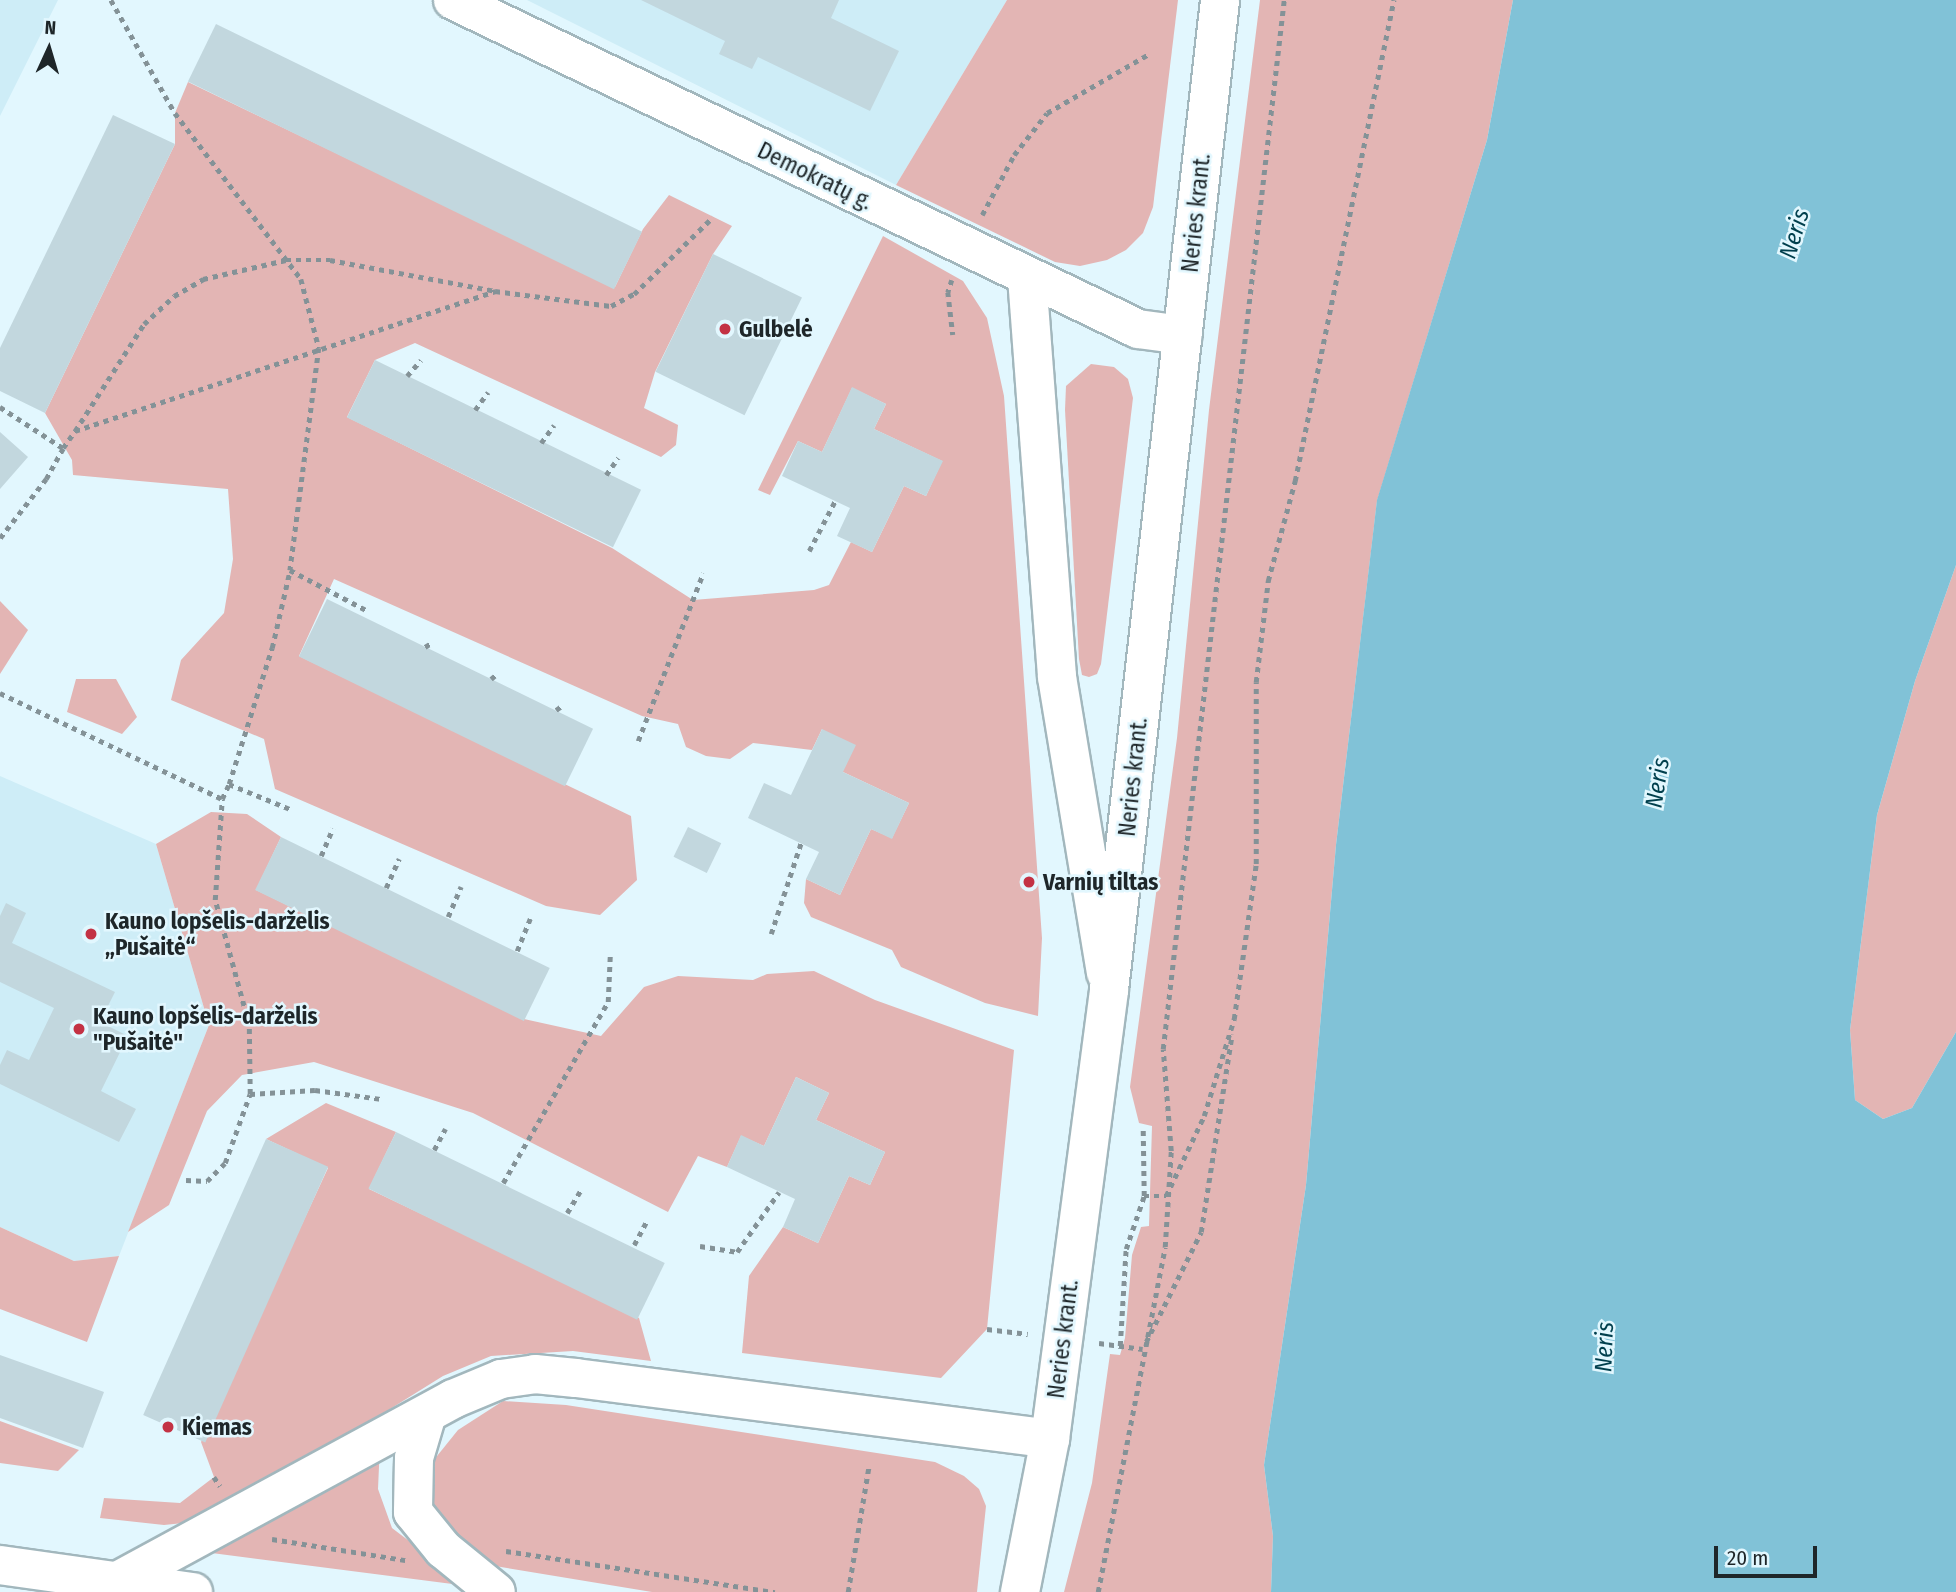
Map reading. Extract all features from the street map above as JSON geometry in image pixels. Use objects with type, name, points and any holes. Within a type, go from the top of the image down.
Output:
[{"type":"main road","name":"Demokratų g.","points":[[453,0],[964,248],[1138,329],[1183,335]]},
{"type":"main road","name":"Neries krant.","points":[[1020,1592],[1050,1438],[1109,990],[1220,0]]},
{"type":"main road","points":[[1027,277],[1057,677],[1109,990]]},
{"type":"main road","points":[[116,1582],[427,1415],[501,1379],[535,1374],[1050,1438]]},
{"type":"main road","points":[[427,1415],[414,1458],[413,1512],[443,1549],[496,1592]]},
{"type":"main road","points":[[0,1565],[193,1592]]},
{"type":"path","points":[[111,0],[175,113],[301,279],[319,348],[290,570],[272,648],[222,799],[215,900],[249,1025],[250,1094],[225,1163],[207,1181],[186,1180]]},
{"type":"path","points":[[1098,1592],[1111,1544],[1143,1349],[1165,1247],[1166,1196],[1171,1151],[1163,1049],[1284,0]]},
{"type":"path","points":[[1143,1349],[1201,1232],[1256,864],[1256,682],[1268,581],[1295,481],[1394,0]]},
{"type":"path","points":[[953,335],[948,292],[964,248],[1014,155],[1047,113],[1147,55]]},
{"type":"path","points":[[0,538],[46,479],[63,448],[144,324],[174,296],[203,279],[286,260],[330,260],[390,269],[495,291],[611,306],[634,294],[713,217]]},
{"type":"path","points":[[75,431],[495,291]]},
{"type":"path","points":[[407,376],[421,360]]},
{"type":"path","points":[[475,410],[488,392]]},
{"type":"path","points":[[0,407],[63,448]]},
{"type":"path","points":[[541,443],[554,425]]},
{"type":"path","points":[[606,475],[618,458]]},
{"type":"path","points":[[809,551],[835,501]]},
{"type":"path","points":[[290,570],[366,610],[356,614]]},
{"type":"path","points":[[638,741],[703,573]]},
{"type":"path","points":[[425,647],[433,642]]},
{"type":"path","points":[[491,679],[498,673]]},
{"type":"path","points":[[0,693],[222,799]]},
{"type":"path","points":[[556,710],[563,705]]},
{"type":"path","points":[[229,784],[290,809]]},
{"type":"path","points":[[321,856],[333,828]]},
{"type":"path","points":[[771,934],[801,843]]},
{"type":"path","points":[[386,888],[399,859]]},
{"type":"path","points":[[448,917],[461,887]]},
{"type":"path","points":[[517,951],[530,919]]},
{"type":"path","points":[[503,1183],[608,1002],[610,956]]},
{"type":"path","points":[[1166,1196],[1204,1116],[1234,1020]]},
{"type":"path","points":[[250,1094],[315,1090],[382,1099]]},
{"type":"path","points":[[434,1150],[445,1129]]},
{"type":"path","points":[[1120,1346],[1126,1249],[1144,1196],[1143,1130]]},
{"type":"path","points":[[567,1213],[581,1190]]},
{"type":"path","points":[[700,1246],[737,1252],[779,1192]]},
{"type":"path","points":[[1144,1196],[1166,1196]]},
{"type":"path","points":[[634,1245],[647,1221]]},
{"type":"path","points":[[848,1592],[869,1465]]},
{"type":"path","points":[[214,1477],[254,1537],[421,1562],[443,1549]]},
{"type":"path","points":[[503,1550],[775,1592]]},
{"type":"shaded area","points":[[0,0],[58,0],[0,116]]},
{"type":"shaded area","points":[[527,0],[1007,0],[896,185]]},
{"type":"shaded area","points":[[1007,0],[1178,0],[1153,207],[1143,233],[1126,250],[1107,260],[1080,266],[1055,262],[896,185]]},
{"type":"shaded area","points":[[1260,0],[1513,0],[1487,140],[1377,501],[1336,845],[1306,1185],[1264,1465],[1273,1536],[1271,1592],[1064,1592],[1092,1483],[1110,1354],[1120,1355],[1125,1338],[1132,1255],[1141,1227],[1149,1226],[1152,1126],[1139,1123],[1130,1087],[1177,738],[1209,410]]},
{"type":"shaded area","points":[[188,82],[615,287],[643,229],[669,195],[732,226],[713,254],[655,372],[644,408],[678,425],[676,445],[661,457],[415,343],[375,360],[347,417],[612,548],[693,600],[814,590],[829,585],[851,542],[872,552],[904,486],[926,496],[942,461],[874,429],[886,404],[852,388],[822,452],[798,441],[770,495],[758,490],[883,236],[963,281],[987,318],[1004,396],[1042,938],[1038,1016],[985,1003],[901,967],[892,950],[811,917],[804,903],[806,879],[840,895],[871,829],[892,838],[909,803],[843,772],[822,729],[812,750],[753,743],[730,759],[706,756],[686,747],[678,724],[642,716],[334,579],[299,656],[631,816],[637,880],[600,915],[546,906],[275,789],[264,739],[171,700],[181,660],[224,613],[233,559],[228,489],[73,475],[72,460],[45,413],[175,144],[175,113]]},
{"type":"shaded area","points":[[1091,364],[1114,367],[1128,379],[1133,398],[1101,664],[1097,674],[1089,677],[1082,675],[1079,659],[1065,410],[1066,386]]},
{"type":"shaded area","points":[[1956,565],[1956,1032],[1912,1108],[1883,1119],[1855,1100],[1850,1030],[1877,815],[1915,681]]},
{"type":"shaded area","points":[[0,601],[28,630],[0,674]]},
{"type":"shaded area","points":[[76,679],[116,679],[137,717],[122,734],[67,712]]},
{"type":"shaded area","name":"Kauno lopšelis-darželis „Pušaitė“","points":[[0,776],[156,844],[209,1025],[119,1256],[74,1261],[0,1227]]},
{"type":"shaded area","points":[[211,812],[247,814],[281,837],[256,890],[524,1019],[601,1036],[644,987],[678,976],[753,980],[767,974],[814,971],[875,1000],[1014,1050],[987,1329],[941,1378],[742,1353],[749,1276],[783,1227],[818,1243],[849,1176],[870,1185],[885,1152],[816,1120],[829,1093],[796,1077],[764,1146],[741,1136],[727,1167],[698,1156],[668,1212],[473,1113],[314,1062],[242,1075],[207,1111],[169,1205],[128,1232],[209,1025],[156,844]]},
{"type":"shaded area","points":[[326,1103],[396,1132],[369,1189],[639,1318],[651,1361],[573,1351],[491,1356],[443,1376],[244,1500],[203,1521],[164,1525],[100,1518],[104,1498],[180,1503],[214,1477],[201,1442],[328,1168],[266,1139]]},
{"type":"shaded area","points":[[0,1227],[74,1261],[119,1256],[87,1342],[0,1309]]},
{"type":"shaded area","points":[[503,1401],[566,1405],[935,1462],[964,1476],[979,1489],[986,1506],[977,1592],[652,1592],[489,1565],[451,1540],[431,1507],[433,1461],[458,1430]]},
{"type":"shaded area","points":[[0,1421],[79,1450],[58,1471],[0,1463]]},
{"type":"shaded area","points":[[380,1444],[378,1489],[392,1528],[468,1586],[204,1552]]},
{"type":"water","name":"Neris","points":[[1513,0],[1956,0],[1956,565],[1915,681],[1877,815],[1850,1030],[1855,1100],[1883,1119],[1912,1108],[1956,1032],[1956,1592],[1271,1592],[1273,1536],[1264,1465],[1306,1185],[1336,845],[1377,500],[1487,140]]},
{"type":"building","points":[[641,0],[839,0],[831,18],[899,51],[870,111],[758,57],[752,69],[719,54],[725,41]]},
{"type":"building","points":[[216,24],[642,232],[614,289],[188,82]]},
{"type":"building","points":[[113,115],[175,144],[45,413],[0,391],[0,348]]},
{"type":"building","points":[[713,254],[802,297],[745,415],[656,372]]},
{"type":"building","points":[[375,360],[641,490],[613,547],[347,418]]},
{"type":"building","points":[[852,387],[886,404],[874,429],[943,461],[926,496],[904,486],[872,552],[837,536],[850,508],[782,476],[798,441],[822,452]]},
{"type":"building","points":[[0,432],[28,457],[0,489]]},
{"type":"building","points":[[327,599],[593,729],[565,786],[299,657]]},
{"type":"building","points":[[822,729],[856,745],[843,772],[909,803],[892,839],[871,829],[840,895],[806,879],[819,852],[748,818],[764,783],[791,795]]},
{"type":"building","points":[[688,827],[721,843],[707,873],[674,857]]},
{"type":"building","points":[[281,837],[550,968],[524,1021],[255,890]]},
{"type":"building","name":"Kauno lopšelis-darželis \"Pušaitė\"","points":[[6,903],[26,913],[12,943],[115,992],[100,1022],[128,1036],[101,1091],[136,1109],[119,1142],[0,1084],[0,1065],[7,1050],[29,1060],[54,1008],[0,982],[0,916]]},
{"type":"building","points":[[796,1077],[829,1093],[816,1120],[885,1152],[870,1185],[849,1176],[818,1243],[783,1227],[795,1199],[727,1167],[741,1135],[764,1146]]},
{"type":"building","points":[[396,1132],[665,1263],[637,1320],[368,1189]]},
{"type":"building","points":[[266,1139],[328,1167],[205,1443],[143,1415]]},
{"type":"building","points":[[0,1355],[104,1392],[83,1448],[0,1418]]},
{"type":"place","name":"Gulbelė","points":[[725,329]]},
{"type":"place","name":"Varnių tiltas","points":[[1029,882]]},
{"type":"place","name":"Kauno lopšelis-darželis „Pušaitė“","points":[[91,934]]},
{"type":"place","name":"Kauno lopšelis-darželis \"Pušaitė\"","points":[[79,1029]]},
{"type":"place","name":"Kiemas","points":[[168,1427]]}]
